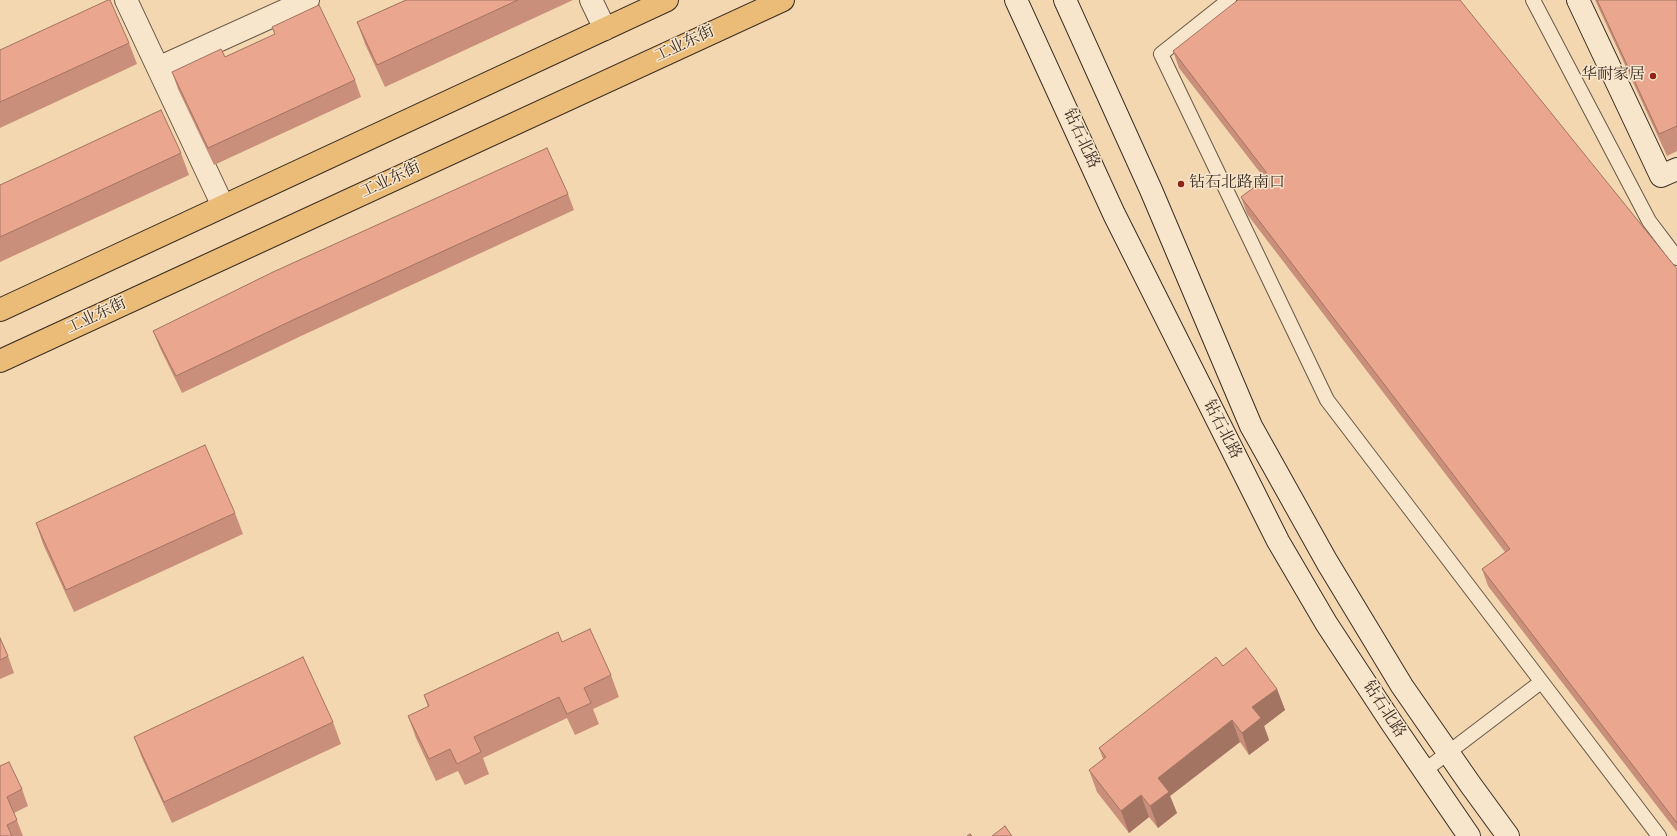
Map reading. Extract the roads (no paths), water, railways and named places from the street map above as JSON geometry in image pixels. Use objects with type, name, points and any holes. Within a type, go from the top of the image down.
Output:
[{"type":"main road","points":[[126,0],[223,206]]},
{"type":"main road","points":[[158,68],[308,0]]},
{"type":"main road","points":[[591,0],[605,29]]},
{"type":"main road","points":[[0,310],[668,0]]},
{"type":"main road","name":"工业东街","points":[[0,361],[782,0]]},
{"type":"main road","name":"钻石北路","points":[[1016,0],[1114,214],[1278,541],[1330,629],[1469,836]]},
{"type":"main road","name":"钻石北路","points":[[1065,0],[1151,190],[1251,426],[1327,562],[1402,686],[1508,836]]},
{"type":"main road","points":[[1578,0],[1661,176],[1677,169]]},
{"type":"lane","points":[[1229,0],[1161,54],[1327,400],[1659,836]]},
{"type":"lane","points":[[1533,0],[1649,221],[1677,258]]},
{"type":"lane","points":[[1424,771],[1541,682]]},
{"type":"place","name":"华耐家居","points":[[1653,76]]},
{"type":"place","name":"钻石北路南口","points":[[1181,184]]}]
